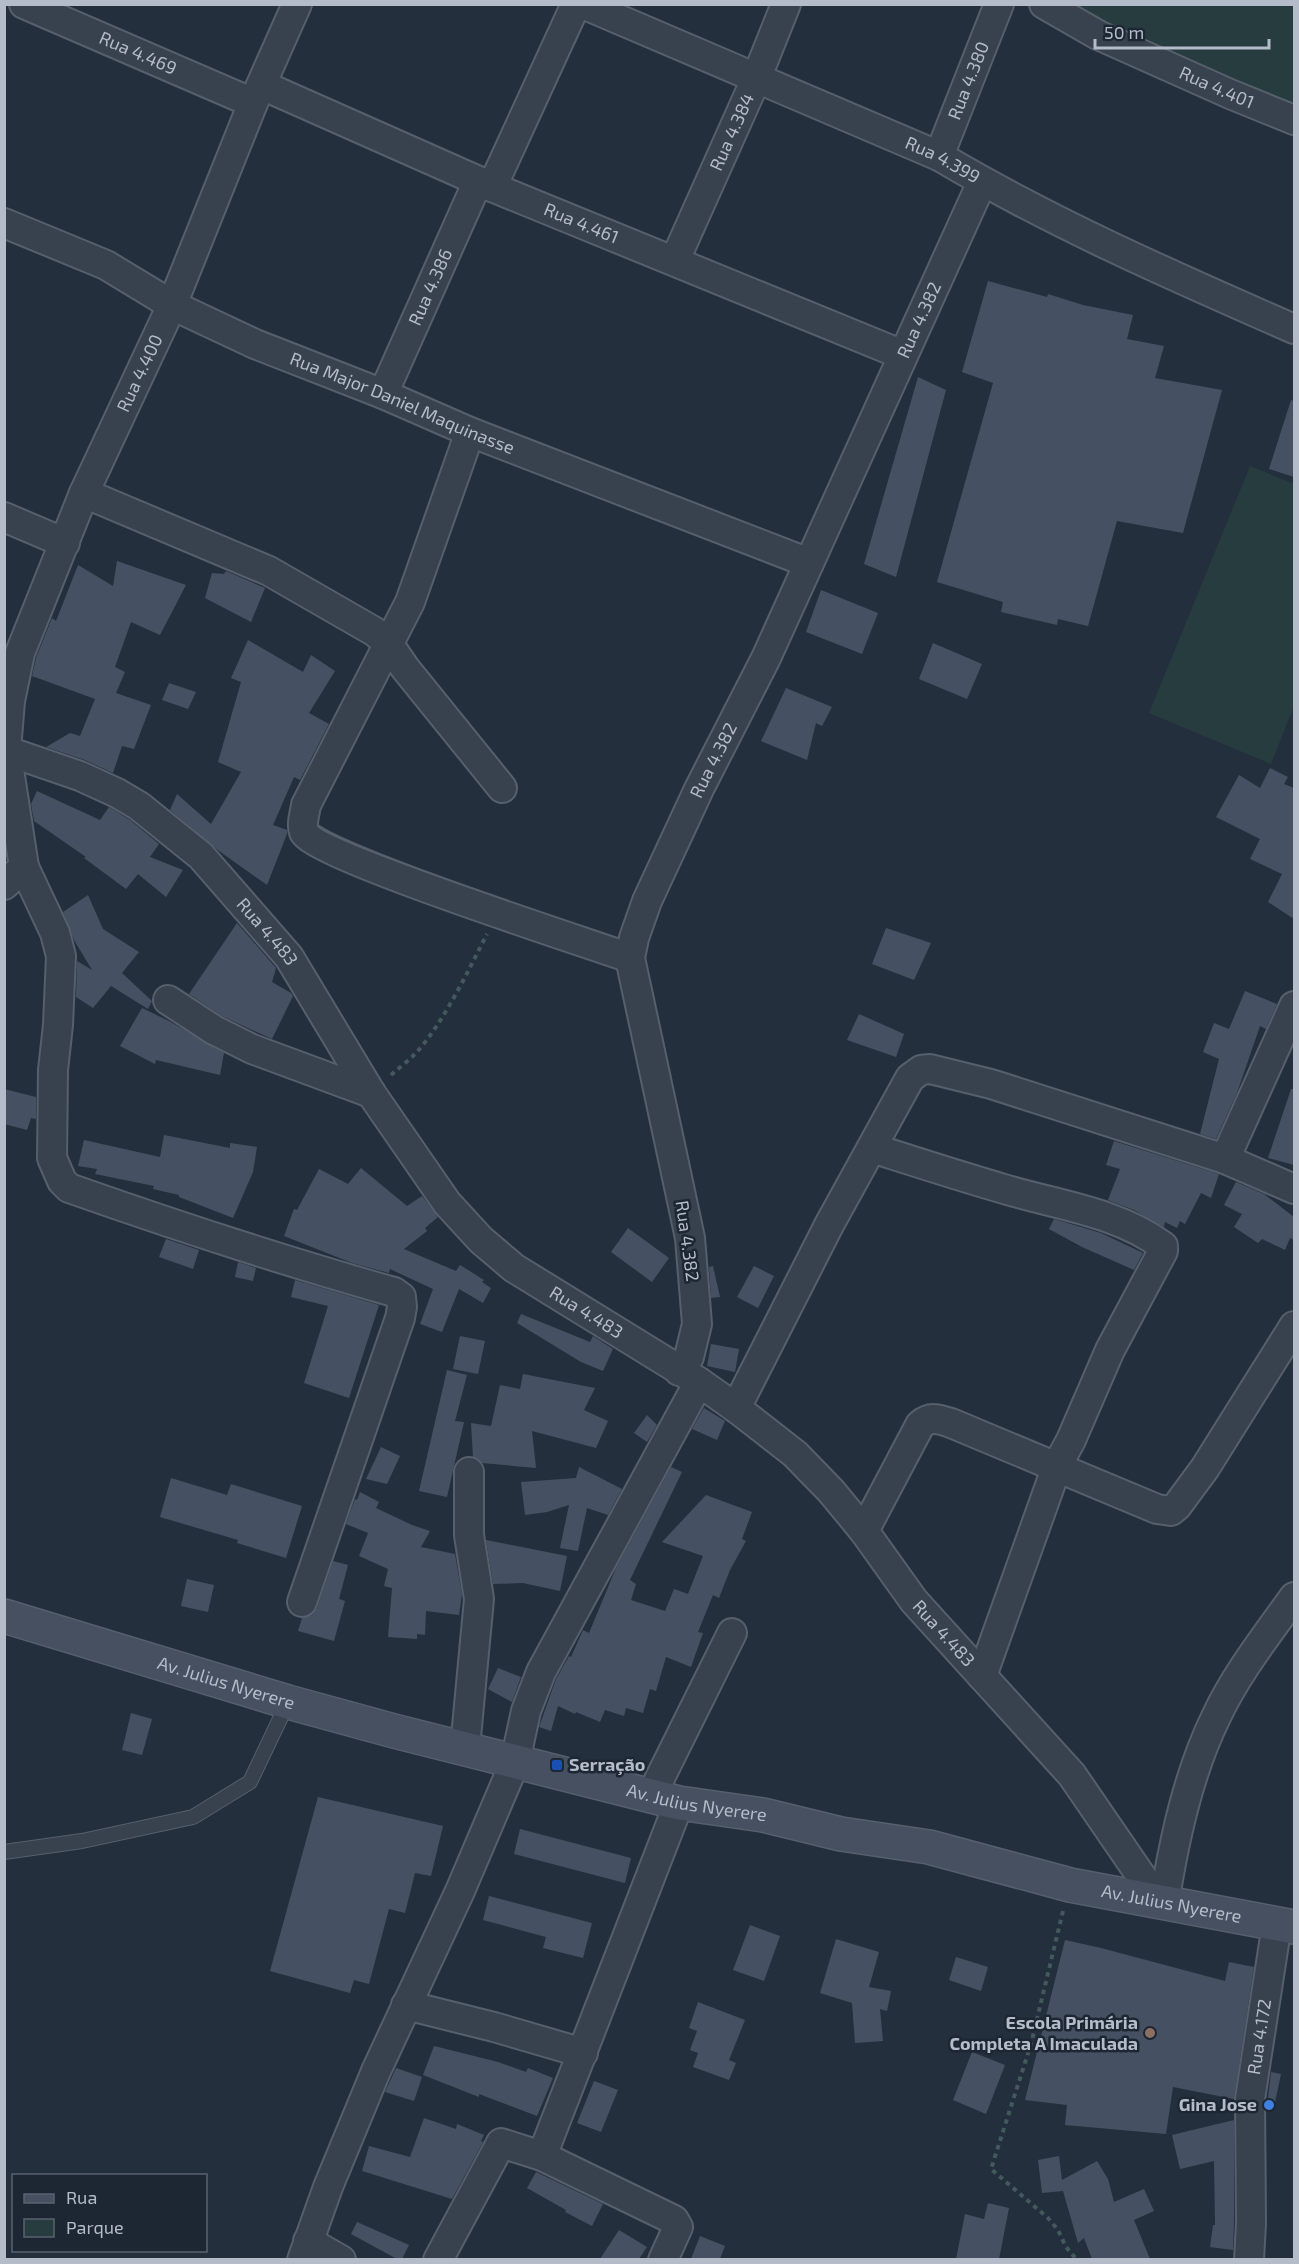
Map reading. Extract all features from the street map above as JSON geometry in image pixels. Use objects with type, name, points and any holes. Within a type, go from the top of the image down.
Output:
[{"type":"main road","name":"Av. Julius Nyerere","points":[[4,1616],[288,1702],[665,1799],[763,1815],[841,1834],[929,1847],[1070,1885],[1286,1925]]},
{"type":"street","name":"Rua 4.469","points":[[24,4],[258,94]]},
{"type":"street","name":"Rua 4.400","points":[[297,4],[172,305],[84,493],[36,609],[20,653],[10,701],[5,750],[14,876],[55,933],[62,956],[51,1110],[52,1158],[62,1181],[69,1188],[172,1224],[297,1265],[394,1292],[400,1297],[402,1307],[400,1317],[302,1602]]},
{"type":"street","name":"Rua 4.386","points":[[383,394],[576,4]]},
{"type":"street","name":"Rua 4.399","points":[[583,4],[939,156],[982,182],[1181,280],[1294,329]]},
{"type":"street","name":"Rua 4.384","points":[[675,260],[756,79],[786,4]]},
{"type":"street","name":"Rua 4.380","points":[[939,156],[999,4]]},
{"type":"street","name":"Rua 4.401","points":[[1044,4],[1108,39],[1294,120]]},
{"type":"street","name":"Rua 4.461","points":[[258,94],[675,260],[903,355]]},
{"type":"street","name":"Rua 4.382","points":[[305,2250],[350,2130],[460,1891],[515,1762],[526,1712],[541,1672],[618,1534],[656,1458],[689,1377],[689,1357],[697,1324],[690,1238],[630,958],[634,938],[647,901],[699,789],[766,658],[982,182]]},
{"type":"street","name":"Rua Major Daniel Maquinasse","points":[[4,223],[106,265],[172,305],[255,344],[383,394],[470,432],[809,563]]},
{"type":"street","points":[[470,432],[410,602],[306,805],[304,833],[314,842],[339,855],[630,958]]},
{"type":"street","points":[[84,493],[269,571],[358,621],[388,643],[405,668],[502,788]]},
{"type":"street","points":[[4,517],[64,543]]},
{"type":"street","name":"Rua 4.483","points":[[5,750],[80,776],[117,793],[140,806],[201,856],[289,957],[371,1093],[447,1203],[481,1240],[514,1268],[736,1408],[795,1454],[831,1491],[864,1531],[914,1601],[1072,1775],[1162,1903]]},
{"type":"street","points":[[168,1000],[213,1030],[252,1049],[371,1093]]},
{"type":"street","points":[[1225,1159],[1294,1006]]},
{"type":"street","points":[[736,1408],[829,1225],[910,1078],[921,1070],[930,1069],[990,1084],[1225,1159],[1294,1189]]},
{"type":"street","points":[[872,1148],[1113,1220],[1136,1229],[1163,1246],[1164,1251],[1110,1350],[1071,1440],[1057,1466],[982,1676]]},
{"type":"street","points":[[864,1531],[920,1425],[926,1420],[940,1419],[1156,1509],[1171,1511],[1204,1468],[1294,1326]]},
{"type":"street","points":[[465,1748],[479,1599],[469,1535],[469,1472]]},
{"type":"street","points":[[1162,1903],[1186,1804],[1216,1715],[1294,1597]]},
{"type":"street","points":[[542,2156],[583,2053],[665,1799],[732,1633]]},
{"type":"street","name":"Rua 4.172","points":[[1249,2259],[1250,2099],[1286,1925]]},
{"type":"street","points":[[406,2005],[583,2053]]},
{"type":"street","points":[[438,2259],[499,2145],[504,2144],[542,2156],[674,2220],[678,2227],[663,2259]]},
{"type":"street","points":[[305,2250],[341,2259]]},
{"type":"lane","points":[[4,1852],[82,1841],[193,1817],[250,1782],[288,1702]]},
{"type":"path","points":[[371,1093],[416,1053],[443,1015],[467,974],[497,912]]},
{"type":"path","points":[[1070,1885],[1031,2044],[991,2169],[1048,2218],[1058,2230],[1066,2247],[1077,2259]]},
{"type":"green space","points":[[1048,5],[1294,5],[1294,115]]},
{"type":"green space","points":[[1250,466],[1294,484],[1294,706],[1271,764],[1149,713]]},
{"type":"building","points":[[988,281],[1047,297],[1048,294],[1083,305],[1133,315],[1127,339],[1164,346],[1155,378],[1222,390],[1183,533],[1117,521],[1088,626],[1058,619],[1057,625],[1001,612],[1003,602],[937,582],[993,383],[962,372]]},
{"type":"building","points":[[918,377],[946,390],[896,577],[864,564]]},
{"type":"building","points":[[1291,400],[1294,401],[1294,477],[1269,469]]},
{"type":"building","points":[[117,561],[186,585],[160,635],[131,622],[115,667],[125,672],[116,693],[151,705],[134,749],[122,746],[113,773],[85,760],[46,747],[70,733],[80,736],[95,699],[32,676],[36,658],[52,618],[56,621],[78,565],[113,586]]},
{"type":"building","points":[[226,571],[265,588],[251,622],[205,598],[212,573],[224,574]]},
{"type":"building","points":[[821,590],[878,613],[862,654],[806,632]]},
{"type":"building","points":[[248,640],[303,672],[311,655],[335,671],[309,713],[329,724],[300,780],[294,777],[273,825],[287,830],[287,834],[267,885],[219,851],[170,810],[177,794],[211,824],[241,772],[218,762],[241,682],[231,678]]},
{"type":"building","points":[[933,643],[982,664],[967,699],[919,679]]},
{"type":"building","points":[[169,683],[196,692],[188,709],[162,700]]},
{"type":"building","points":[[786,688],[832,707],[822,726],[816,723],[807,760],[761,741]]},
{"type":"building","points":[[1270,768],[1288,777],[1284,784],[1294,788],[1294,919],[1268,902],[1282,874],[1250,859],[1260,839],[1216,817],[1239,775],[1260,788]]},
{"type":"building","points":[[37,791],[100,820],[109,807],[130,820],[159,844],[150,857],[183,870],[166,897],[138,874],[126,889],[84,858],[86,857],[34,821],[31,804]]},
{"type":"building","points":[[88,895],[103,929],[139,952],[122,973],[152,1001],[148,1009],[111,986],[93,1008],[76,997],[77,961],[92,970],[74,940],[63,912]]},
{"type":"building","points":[[237,923],[276,968],[272,982],[293,996],[272,1039],[222,1016],[189,994]]},
{"type":"building","points":[[886,928],[931,943],[914,980],[872,964]]},
{"type":"building","points":[[1245,991],[1277,1004],[1266,1029],[1260,1026],[1237,1093],[1216,1139],[1200,1134],[1219,1059],[1203,1052],[1214,1023],[1229,1029]]},
{"type":"building","points":[[142,1008],[224,1053],[220,1075],[156,1060],[155,1064],[120,1046]]},
{"type":"building","points":[[859,1014],[904,1034],[896,1057],[847,1040]]},
{"type":"building","points":[[4,1089],[36,1097],[36,1119],[31,1118],[27,1130],[4,1124]]},
{"type":"building","points":[[1291,1089],[1294,1089],[1294,1165],[1268,1158]]},
{"type":"building","points":[[164,1135],[230,1148],[230,1143],[257,1147],[253,1172],[233,1218],[179,1197],[179,1195],[153,1189],[154,1186],[95,1174],[97,1169],[78,1166],[84,1140],[160,1157]]},
{"type":"building","points":[[1114,1141],[1219,1174],[1211,1198],[1201,1193],[1185,1224],[1180,1221],[1177,1228],[1165,1222],[1164,1227],[1134,1210],[1108,1200],[1120,1169],[1106,1165]]},
{"type":"building","points":[[361,1168],[407,1206],[422,1196],[438,1217],[425,1228],[427,1231],[404,1249],[456,1271],[460,1265],[484,1280],[482,1282],[491,1288],[483,1303],[459,1289],[442,1332],[420,1324],[433,1289],[390,1269],[389,1273],[352,1263],[284,1236],[294,1209],[297,1210],[319,1169],[348,1184]]},
{"type":"building","points":[[1236,1182],[1264,1194],[1294,1217],[1294,1240],[1290,1238],[1285,1250],[1262,1239],[1258,1243],[1234,1227],[1242,1214],[1224,1205]]},
{"type":"building","points":[[1054,1219],[1101,1233],[1143,1253],[1134,1270],[1082,1247],[1049,1229]]},
{"type":"building","points":[[628,1228],[669,1258],[652,1282],[611,1252]]},
{"type":"building","points":[[166,1239],[199,1250],[193,1269],[159,1257]]},
{"type":"building","points":[[238,1262],[256,1268],[253,1281],[235,1277]]},
{"type":"building","points":[[713,1266],[720,1297],[711,1298],[709,1267]]},
{"type":"building","points":[[754,1266],[774,1276],[758,1308],[737,1297]]},
{"type":"building","points":[[295,1280],[379,1305],[349,1398],[304,1383],[328,1306],[291,1297]]},
{"type":"building","points":[[521,1314],[590,1342],[593,1336],[613,1349],[603,1371],[581,1362],[517,1323]]},
{"type":"building","points":[[460,1336],[485,1341],[478,1374],[453,1369]]},
{"type":"building","points":[[711,1344],[739,1349],[735,1372],[707,1366]]},
{"type":"building","points":[[447,1370],[467,1375],[455,1421],[464,1422],[447,1497],[419,1491]]},
{"type":"building","points":[[523,1374],[595,1388],[584,1410],[608,1421],[596,1448],[532,1431],[536,1468],[482,1463],[473,1457],[471,1423],[491,1426],[500,1385],[520,1389]]},
{"type":"building","points":[[704,1408],[725,1421],[717,1440],[692,1429]]},
{"type":"building","points":[[647,1415],[657,1425],[647,1442],[634,1433]]},
{"type":"building","points":[[381,1447],[400,1456],[387,1484],[366,1479]]},
{"type":"building","points":[[579,1467],[622,1489],[608,1515],[587,1508],[578,1551],[560,1548],[569,1505],[547,1512],[525,1515],[521,1482],[576,1478]]},
{"type":"building","points":[[671,1467],[682,1472],[630,1580],[636,1584],[631,1600],[665,1611],[674,1589],[688,1594],[703,1556],[662,1542],[706,1495],[752,1512],[742,1539],[746,1541],[730,1570],[719,1598],[713,1595],[698,1632],[703,1633],[691,1667],[666,1657],[656,1691],[650,1689],[643,1713],[626,1708],[624,1716],[605,1710],[600,1722],[558,1706],[551,1731],[539,1727],[556,1679],[569,1656],[571,1657],[583,1630],[589,1633],[616,1568]]},
{"type":"building","points":[[171,1478],[227,1495],[231,1484],[302,1506],[286,1558],[237,1543],[238,1540],[160,1517]]},
{"type":"building","points":[[360,1492],[379,1502],[376,1508],[430,1531],[421,1547],[455,1554],[462,1594],[459,1615],[426,1611],[425,1635],[417,1634],[417,1639],[388,1637],[392,1588],[384,1586],[388,1569],[359,1556],[368,1533],[346,1524]]},
{"type":"building","points":[[486,1540],[567,1556],[560,1591],[523,1583],[493,1584]]},
{"type":"building","points":[[333,1561],[348,1565],[339,1599],[345,1601],[334,1641],[298,1631],[302,1618],[312,1615],[317,1608]]},
{"type":"building","points":[[187,1579],[214,1585],[208,1612],[181,1606]]},
{"type":"building","points":[[498,1668],[521,1677],[512,1702],[488,1689]]},
{"type":"building","points":[[131,1713],[152,1719],[142,1755],[122,1750]]},
{"type":"building","points":[[318,1797],[443,1826],[431,1876],[415,1873],[405,1913],[389,1909],[369,1984],[354,1980],[350,1993],[270,1971]]},
{"type":"building","points":[[520,1829],[631,1858],[625,1883],[514,1854]]},
{"type":"building","points":[[489,1896],[592,1923],[583,1958],[543,1948],[546,1937],[483,1920]]},
{"type":"building","points":[[750,1925],[780,1936],[764,1981],[733,1970]]},
{"type":"building","points":[[836,1939],[879,1952],[869,1987],[891,1991],[887,2011],[880,2009],[883,2041],[855,2043],[852,2003],[820,1993]]},
{"type":"building","name":"Escola Primária Completa A Imaculada","points":[[1065,1940],[1225,1981],[1229,1962],[1254,1967],[1234,2099],[1173,2087],[1166,2134],[1065,2125],[1067,2105],[1025,2100]]},
{"type":"building","points":[[956,1957],[988,1967],[981,1991],[949,1980]]},
{"type":"building","points":[[698,2002],[745,2020],[729,2060],[736,2063],[729,2080],[693,2067],[698,2053],[690,2050],[697,2031],[689,2028]]},
{"type":"building","points":[[434,2046],[498,2062],[526,2072],[528,2068],[553,2078],[537,2116],[423,2075]]},
{"type":"building","points":[[972,2052],[1005,2065],[986,2114],[953,2100]]},
{"type":"building","points":[[396,2068],[422,2077],[414,2101],[385,2092]]},
{"type":"building","points":[[1271,2072],[1281,2074],[1274,2107],[1267,2106]]},
{"type":"building","points":[[594,2081],[618,2090],[601,2132],[577,2123]]},
{"type":"building","points":[[424,2118],[456,2129],[457,2124],[484,2135],[481,2141],[483,2142],[452,2199],[362,2171],[369,2146],[410,2157]]},
{"type":"building","points":[[1234,2120],[1233,2250],[1210,2247],[1213,2225],[1215,2225],[1214,2161],[1180,2169],[1172,2135]]},
{"type":"building","points":[[1059,2156],[1062,2180],[1097,2161],[1108,2179],[1114,2202],[1144,2189],[1154,2211],[1134,2220],[1150,2259],[1092,2259],[1084,2238],[1078,2243],[1063,2191],[1042,2193],[1038,2160]]},
{"type":"building","points":[[536,2172],[603,2204],[592,2226],[527,2188]]},
{"type":"building","points":[[988,2203],[1009,2208],[999,2259],[956,2259],[965,2214],[984,2219]]},
{"type":"building","points":[[357,2222],[409,2245],[402,2259],[397,2259],[351,2234]]},
{"type":"building","points":[[619,2230],[647,2247],[639,2259],[600,2259]]},
{"type":"building","points":[[700,2236],[725,2246],[720,2259],[691,2259]]},
{"type":"place","name":"Serração","points":[[557,1765]]},
{"type":"place","name":"Escola Primária Completa A Imaculada","points":[[1150,2033]]},
{"type":"place","name":"Gina Jose","points":[[1269,2105]]}]
